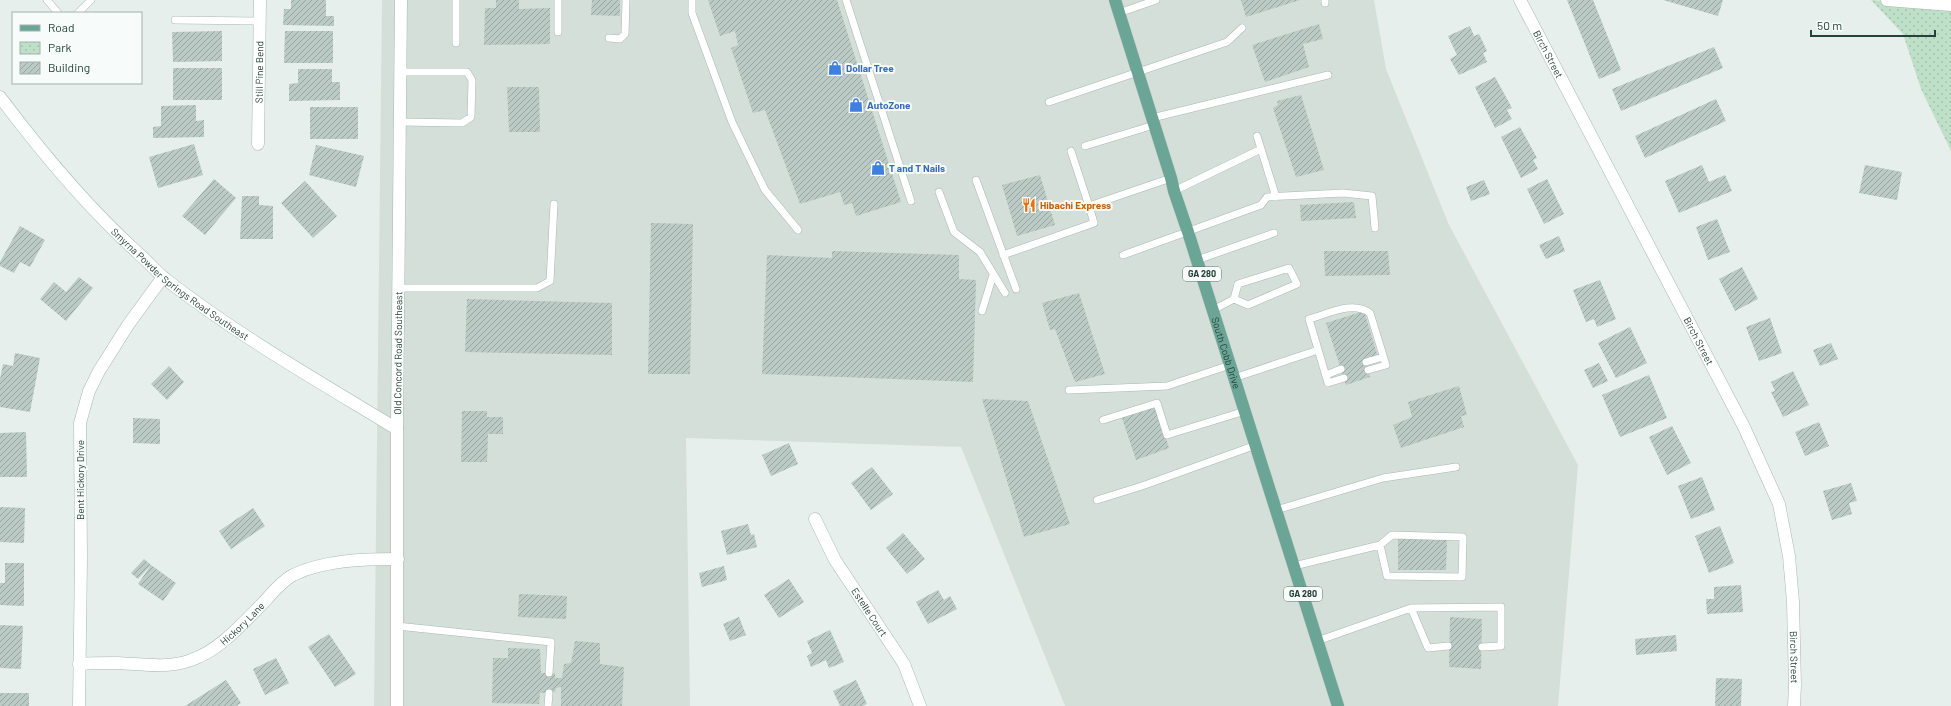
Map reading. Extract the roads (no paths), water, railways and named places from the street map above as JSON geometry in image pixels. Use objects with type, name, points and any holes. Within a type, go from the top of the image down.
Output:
[{"type":"main road","name":"South Cobb Drive","points":[[1115,0],[1174,191],[1338,706]]},
{"type":"street","name":"Still Pine Bend","points":[[258,144],[260,0]]},
{"type":"street","name":"Old Concord Road Southeast","points":[[397,706],[397,429],[402,0]]},
{"type":"street","name":"Birch Street","points":[[1520,0],[1744,427],[1779,504],[1789,556],[1793,602],[1796,686],[1794,706]]},
{"type":"street","points":[[1887,0],[1951,5]]},
{"type":"street","name":"Smyrna Powder Springs Road Southeast","points":[[0,97],[57,170],[115,232],[163,277],[287,363],[397,429]]},
{"type":"street","name":"Bent Hickory Drive","points":[[79,706],[81,560],[80,423],[89,391],[98,371],[128,325],[163,277]]},
{"type":"street","name":"Estelle Court","points":[[815,519],[835,560],[904,664],[920,706]]},
{"type":"street","name":"Hickory Lane","points":[[79,664],[117,663],[169,666],[191,660],[207,653],[242,625],[271,594],[292,576],[331,564],[373,559],[398,559]]},
{"type":"lane","points":[[47,0],[57,12]]},
{"type":"lane","points":[[79,12],[91,0]]},
{"type":"lane","points":[[456,0],[456,43]]},
{"type":"lane","points":[[558,0],[558,32]]},
{"type":"lane","points":[[609,38],[620,39],[625,34],[626,0]]},
{"type":"lane","points":[[692,0],[692,13],[732,122],[764,190],[798,230]]},
{"type":"lane","points":[[846,0],[911,200]]},
{"type":"lane","points":[[1119,13],[1156,0]]},
{"type":"lane","points":[[175,20],[259,21]]},
{"type":"lane","points":[[1048,102],[1227,42],[1242,28]]},
{"type":"lane","points":[[401,72],[467,72],[472,80],[471,117],[466,121],[462,123],[401,122]]},
{"type":"lane","points":[[1085,146],[1153,121],[1328,76]]},
{"type":"lane","points":[[1257,136],[1276,197]]},
{"type":"lane","points":[[1174,191],[1261,149]]},
{"type":"lane","points":[[1004,254],[1094,223],[1071,151]]},
{"type":"lane","points":[[1089,206],[1171,178]]},
{"type":"lane","points":[[976,180],[1016,289]]},
{"type":"lane","points":[[938,192],[954,232],[980,252],[1005,293]]},
{"type":"lane","points":[[1123,255],[1261,206],[1267,198],[1276,197],[1344,193],[1372,196],[1374,228]]},
{"type":"lane","points":[[399,288],[537,288],[550,281],[554,204]]},
{"type":"lane","points":[[1197,260],[1274,233]]},
{"type":"lane","points":[[1213,310],[1234,300],[1248,305],[1297,284],[1289,268],[1238,284],[1234,300]]},
{"type":"lane","points":[[982,311],[993,275]]},
{"type":"lane","points":[[1344,378],[1328,383],[1309,319],[1352,307],[1365,309],[1370,313],[1386,365],[1368,370]]},
{"type":"lane","points":[[1234,378],[1318,350]]},
{"type":"lane","points":[[1366,362],[1384,357]]},
{"type":"lane","points":[[1069,390],[1167,386],[1230,365]]},
{"type":"lane","points":[[1326,375],[1341,369]]},
{"type":"lane","points":[[1103,420],[1157,403],[1167,435],[1245,411]]},
{"type":"lane","points":[[1097,500],[1142,486],[1256,445]]},
{"type":"lane","points":[[1276,510],[1382,478],[1456,467]]},
{"type":"lane","points":[[1294,566],[1380,545],[1392,535],[1464,537],[1462,578],[1387,576],[1380,545]]},
{"type":"lane","points":[[1317,641],[1411,608],[1501,607],[1501,646],[1482,647]]},
{"type":"lane","points":[[1411,608],[1428,648],[1448,646]]},
{"type":"lane","points":[[397,626],[550,642],[549,673]]},
{"type":"lane","points":[[548,706],[549,693]]},
{"type":"place","name":"Dollar Tree","points":[[835,68]]},
{"type":"place","name":"AutoZone","points":[[856,105]]},
{"type":"place","name":"T and T Nails","points":[[878,168]]},
{"type":"place","name":"Hibachi Express","points":[[1029,205]]}]
